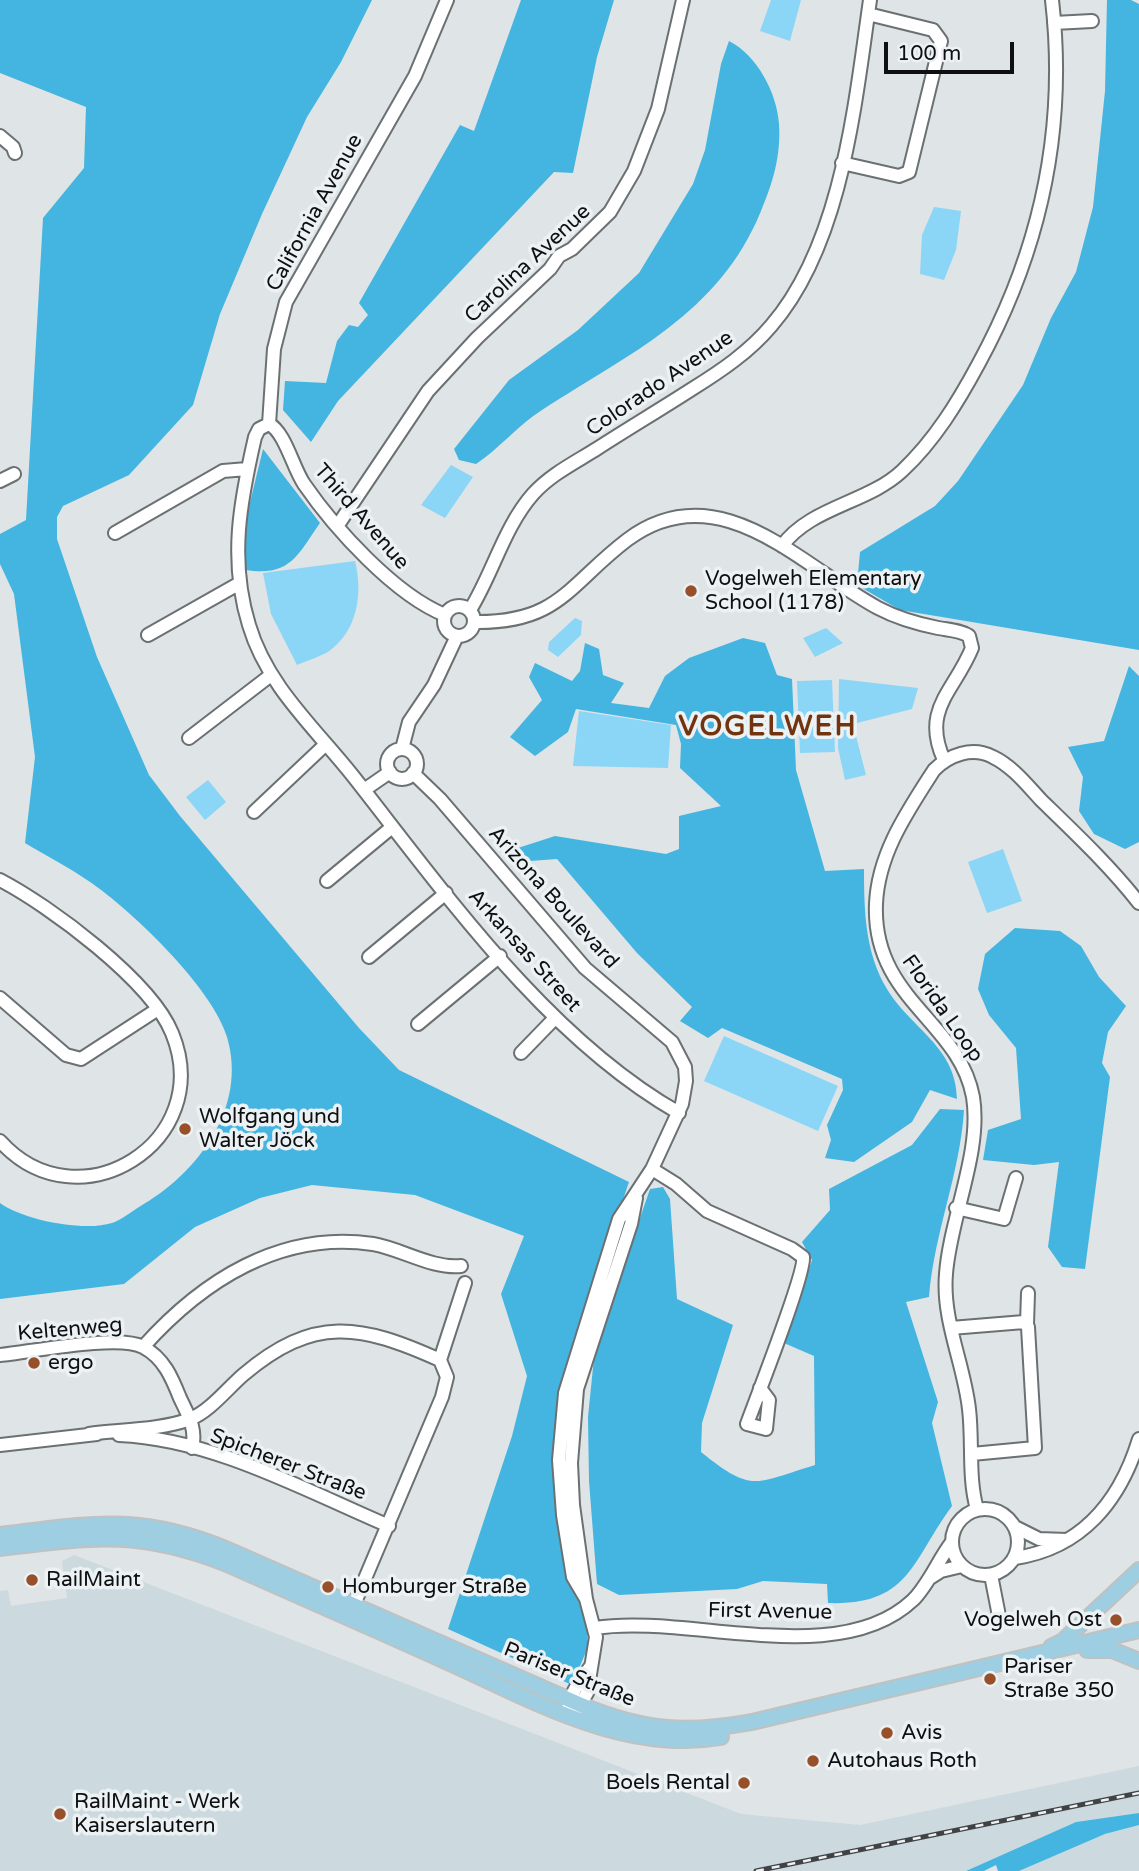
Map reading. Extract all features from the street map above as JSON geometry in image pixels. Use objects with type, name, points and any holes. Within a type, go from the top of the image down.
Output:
[{"type":"main road","name":"Pariser Straße","points":[[0,1535],[98,1523],[133,1523],[172,1529],[351,1612],[635,1736],[690,1741],[718,1738],[1139,1637]]},
{"type":"main road","name":"Pariser Straße","points":[[0,1548],[98,1536],[169,1543],[351,1612]]},
{"type":"main road","points":[[1034,1655],[1063,1641],[1139,1570]]},
{"type":"main road","name":"Pariser Straße","points":[[573,1707],[637,1726],[689,1731],[716,1729],[1139,1630]]},
{"type":"main road","points":[[1087,1650],[1112,1650],[1139,1661]]},
{"type":"street","name":"California Avenue","points":[[364,790],[271,675],[249,626],[240,583],[236,533],[247,469],[257,432],[269,424],[274,349],[286,302],[302,269],[409,87],[447,0]]},
{"type":"street","name":"Carolina Avenue","points":[[338,525],[436,382],[477,338],[550,270],[559,256],[594,230],[624,192],[652,129],[683,0]]},
{"type":"street","points":[[782,546],[808,523],[875,491],[902,471],[938,430],[987,349],[1021,276],[1039,213],[1053,117],[1052,0]]},
{"type":"street","points":[[842,163],[899,176],[909,172],[941,41],[933,30],[869,4]]},
{"type":"street","name":"Colorado Avenue","points":[[472,616],[518,516],[536,491],[563,470],[724,368],[770,327],[808,269],[842,163],[869,4]]},
{"type":"street","points":[[1054,23],[1092,21]]},
{"type":"street","points":[[0,136],[13,147],[15,153]]},
{"type":"street","name":"Third Avenue","points":[[269,424],[279,432],[304,484],[338,525],[399,590],[445,615]]},
{"type":"street","points":[[115,533],[223,471],[247,469]]},
{"type":"street","points":[[0,481],[14,474]]},
{"type":"street","points":[[472,616],[469,633],[457,636],[446,629],[445,615],[456,606],[472,616],[510,620],[547,609],[627,540],[668,521],[694,517],[731,520],[758,530],[891,614],[969,636],[972,648],[935,718],[936,743],[944,760],[979,752],[1006,765],[1139,903]]},
{"type":"street","points":[[148,635],[240,583]]},
{"type":"street","points":[[390,772],[389,757],[402,749],[410,722],[434,685],[457,636]]},
{"type":"street","points":[[189,738],[271,675]]},
{"type":"street","points":[[254,812],[326,744]]},
{"type":"street","points":[[390,772],[399,778],[413,774],[416,760],[411,752],[402,749]]},
{"type":"street","name":"Florida Loop","points":[[944,760],[925,783],[884,857],[878,884],[876,921],[883,956],[891,973],[956,1057],[970,1084],[973,1100],[973,1139],[956,1208],[945,1278],[951,1328],[968,1406],[977,1509]]},
{"type":"street","points":[[364,790],[390,772]]},
{"type":"street","name":"Arizona Boulevard","points":[[413,774],[440,799],[585,968],[672,1042],[686,1074],[679,1113],[652,1170],[615,1230],[612,1247],[577,1348],[565,1392],[567,1427],[559,1468],[564,1524],[573,1577],[586,1599],[595,1628],[591,1666],[573,1707]]},
{"type":"street","name":"Arkansas Street","points":[[364,790],[391,828],[555,1018],[633,1083],[679,1113]]},
{"type":"street","points":[[327,881],[391,828]]},
{"type":"street","points":[[0,880],[76,930],[107,956],[158,1009],[176,1045],[180,1086],[169,1122],[143,1155],[104,1174],[72,1176],[30,1164],[0,1141]]},
{"type":"street","points":[[369,957],[446,892]]},
{"type":"street","points":[[418,1024],[500,956]]},
{"type":"street","points":[[0,998],[66,1055],[81,1059],[158,1009]]},
{"type":"street","points":[[521,1053],[555,1018]]},
{"type":"street","points":[[652,1170],[676,1184],[707,1211],[792,1249],[803,1257],[803,1269],[760,1388]]},
{"type":"street","points":[[956,1208],[1004,1219],[1016,1178]]},
{"type":"street","name":"Keltenweg","points":[[143,1347],[208,1288],[243,1266],[279,1250],[316,1243],[372,1244],[443,1265],[461,1266]]},
{"type":"street","points":[[440,1360],[465,1283]]},
{"type":"street","points":[[972,1454],[1035,1448],[1027,1324],[1028,1293]]},
{"type":"street","points":[[951,1328],[1027,1324]]},
{"type":"street","points":[[190,1419],[261,1359],[291,1342],[321,1332],[366,1332],[440,1360],[446,1372],[445,1386],[351,1612]]},
{"type":"street","name":"Keltenweg","points":[[0,1356],[119,1342],[143,1347],[165,1366],[193,1427],[192,1448]]},
{"type":"street","name":"Spicherer Straße","points":[[0,1445],[190,1419]]},
{"type":"street","name":"Spicherer Straße","points":[[89,1434],[147,1438],[192,1448],[241,1464],[388,1526]]},
{"type":"street","points":[[1015,1558],[1038,1553],[1071,1540],[1102,1512],[1131,1464],[1139,1439]]},
{"type":"street","points":[[1015,1527],[1018,1537],[1015,1558],[1005,1569],[991,1575],[976,1574],[962,1566],[955,1555],[952,1542],[956,1525],[977,1509],[999,1511],[1015,1527],[1039,1539],[1071,1540]]},
{"type":"street","name":"First Avenue","points":[[595,1628],[832,1634],[857,1630],[888,1617],[912,1601],[952,1542]]},
{"type":"street","name":"First Avenue","points":[[927,1580],[941,1571],[962,1566]]},
{"type":"street","points":[[991,1575],[1000,1621]]},
{"type":"shaded area","points":[[0,0],[372,0],[341,62],[307,117],[262,214],[220,314],[193,405],[129,475],[63,506],[57,517],[57,539],[97,657],[149,775],[180,816],[359,1028],[399,1070],[629,1182],[576,1337],[568,1571],[587,1626],[588,1647],[572,1685],[448,1629],[512,1436],[527,1376],[501,1294],[524,1236],[415,1195],[312,1185],[260,1198],[195,1227],[124,1284],[0,1299],[0,1203],[23,1215],[70,1225],[100,1225],[122,1218],[180,1176],[213,1136],[224,1113],[230,1089],[232,1063],[227,1037],[219,1017],[205,995],[167,950],[102,891],[25,843],[35,757],[14,594],[0,564],[0,534],[26,520],[43,218],[84,168],[86,107],[0,73]]},
{"type":"shaded area","points":[[521,0],[614,0],[597,57],[573,173],[554,172],[338,401],[311,442],[283,410],[285,381],[326,383],[337,341],[349,325],[358,327],[368,315],[359,303],[460,125],[474,131]]},
{"type":"shaded area","points":[[771,0],[801,0],[790,41],[760,31]]},
{"type":"shaded area","points":[[1107,0],[1131,0],[1139,4],[1139,650],[900,610],[857,585],[860,552],[935,506],[958,481],[1023,385],[1051,318],[1076,272],[1093,207],[1105,91]]},
{"type":"shaded area","points":[[729,41],[757,65],[764,76],[774,100],[779,124],[779,147],[772,179],[761,211],[743,247],[721,278],[669,328],[533,416],[476,464],[459,460],[454,449],[509,380],[578,330],[639,273],[693,184],[705,150],[721,64]]},
{"type":"shaded area","points":[[934,207],[961,211],[956,250],[944,280],[920,274],[922,235]]},
{"type":"shaded area","points":[[263,449],[320,523],[291,562],[272,570],[245,570],[244,527]]},
{"type":"shaded area","points":[[451,465],[473,477],[445,518],[421,505]]},
{"type":"shaded area","points":[[355,561],[358,598],[356,611],[346,633],[328,652],[297,665],[271,614],[263,573]]},
{"type":"shaded area","points":[[575,618],[582,621],[581,635],[558,657],[548,650],[549,642]]},
{"type":"shaded area","points":[[826,628],[843,643],[815,657],[803,638]]},
{"type":"shaded area","points":[[743,638],[765,643],[777,675],[792,679],[796,770],[825,871],[864,869],[867,931],[880,975],[897,1003],[941,1051],[955,1081],[957,1099],[930,1090],[912,1122],[854,1162],[825,1158],[831,1140],[827,1125],[843,1090],[842,1079],[722,1028],[708,1038],[680,1021],[692,1007],[637,953],[557,859],[530,861],[518,848],[555,836],[666,854],[679,849],[679,816],[721,806],[680,768],[681,744],[676,725],[576,709],[568,732],[535,756],[510,737],[542,700],[529,677],[535,663],[572,681],[580,671],[585,643],[599,649],[603,675],[624,683],[611,703],[649,708],[665,676],[689,658]]},
{"type":"shaded area","points":[[1129,666],[1139,676],[1139,842],[1125,849],[1094,834],[1079,811],[1083,777],[1068,747],[1104,741]]},
{"type":"shaded area","points":[[839,679],[918,688],[912,709],[853,724],[866,775],[845,780],[838,748]]},
{"type":"shaded area","points":[[832,680],[835,752],[800,753],[797,681]]},
{"type":"shaded area","points":[[579,711],[671,725],[668,768],[573,766]]},
{"type":"shaded area","points":[[208,780],[226,802],[205,820],[186,797]]},
{"type":"shaded area","points":[[1003,849],[1022,901],[987,913],[968,862]]},
{"type":"shaded area","points":[[1015,928],[1060,931],[1081,946],[1099,977],[1126,1006],[1108,1032],[1102,1063],[1110,1077],[1085,1269],[1062,1267],[1048,1247],[1059,1162],[1034,1165],[983,1160],[988,1130],[1021,1119],[1016,1048],[989,1015],[978,989],[985,954]]},
{"type":"shaded area","points":[[724,1036],[838,1086],[818,1131],[704,1081]]},
{"type":"shaded area","points":[[940,1109],[964,1110],[958,1157],[936,1250],[929,1297],[906,1302],[938,1402],[932,1423],[952,1506],[917,1561],[893,1588],[876,1597],[855,1602],[828,1603],[827,1584],[763,1581],[737,1589],[619,1595],[597,1584],[589,1481],[588,1417],[595,1348],[650,1189],[663,1187],[670,1199],[677,1299],[733,1325],[702,1423],[701,1452],[732,1474],[755,1481],[766,1480],[815,1465],[814,1356],[784,1343],[812,1260],[802,1242],[830,1210],[829,1189],[912,1145]]},
{"type":"shaded area","name":"RailMaint - Werk Kaiserslautern","points":[[74,1555],[741,1814],[860,1825],[1139,1766],[1139,1813],[1076,1822],[966,1871],[0,1871],[0,1591],[8,1590],[11,1606],[67,1598],[62,1561]]},
{"type":"shaded area","points":[[1139,1813],[1139,1825],[1105,1834],[1019,1871],[998,1871],[996,1865],[984,1871],[966,1871],[1076,1822]]},
{"type":"shaded area","points":[[1139,1825],[1139,1871],[1019,1871],[1105,1834]]},
{"type":"railway","points":[[756,1871],[1139,1793]]},
{"type":"place","name":"Vogelweh Elementary School (1178)","points":[[691,591]]},
{"type":"place","name":"Wolfgang und Walter Jöck","points":[[185,1129]]},
{"type":"place","name":"ergo","points":[[34,1363]]},
{"type":"place","name":"RailMaint","points":[[32,1580]]},
{"type":"place","name":"Homburger Straße","points":[[328,1587]]},
{"type":"place","name":"Vogelweh Ost","points":[[1116,1620]]},
{"type":"place","name":"Pariser Straße 350","points":[[990,1679]]},
{"type":"place","name":"Avis","points":[[887,1733]]},
{"type":"place","name":"Autohaus Roth","points":[[813,1761]]},
{"type":"place","name":"Boels Rental","points":[[744,1783]]},
{"type":"place","name":"RailMaint - Werk Kaiserslautern","points":[[60,1814]]},
{"type":"district","name":"VOGELWEH","points":[[768,728]]}]
